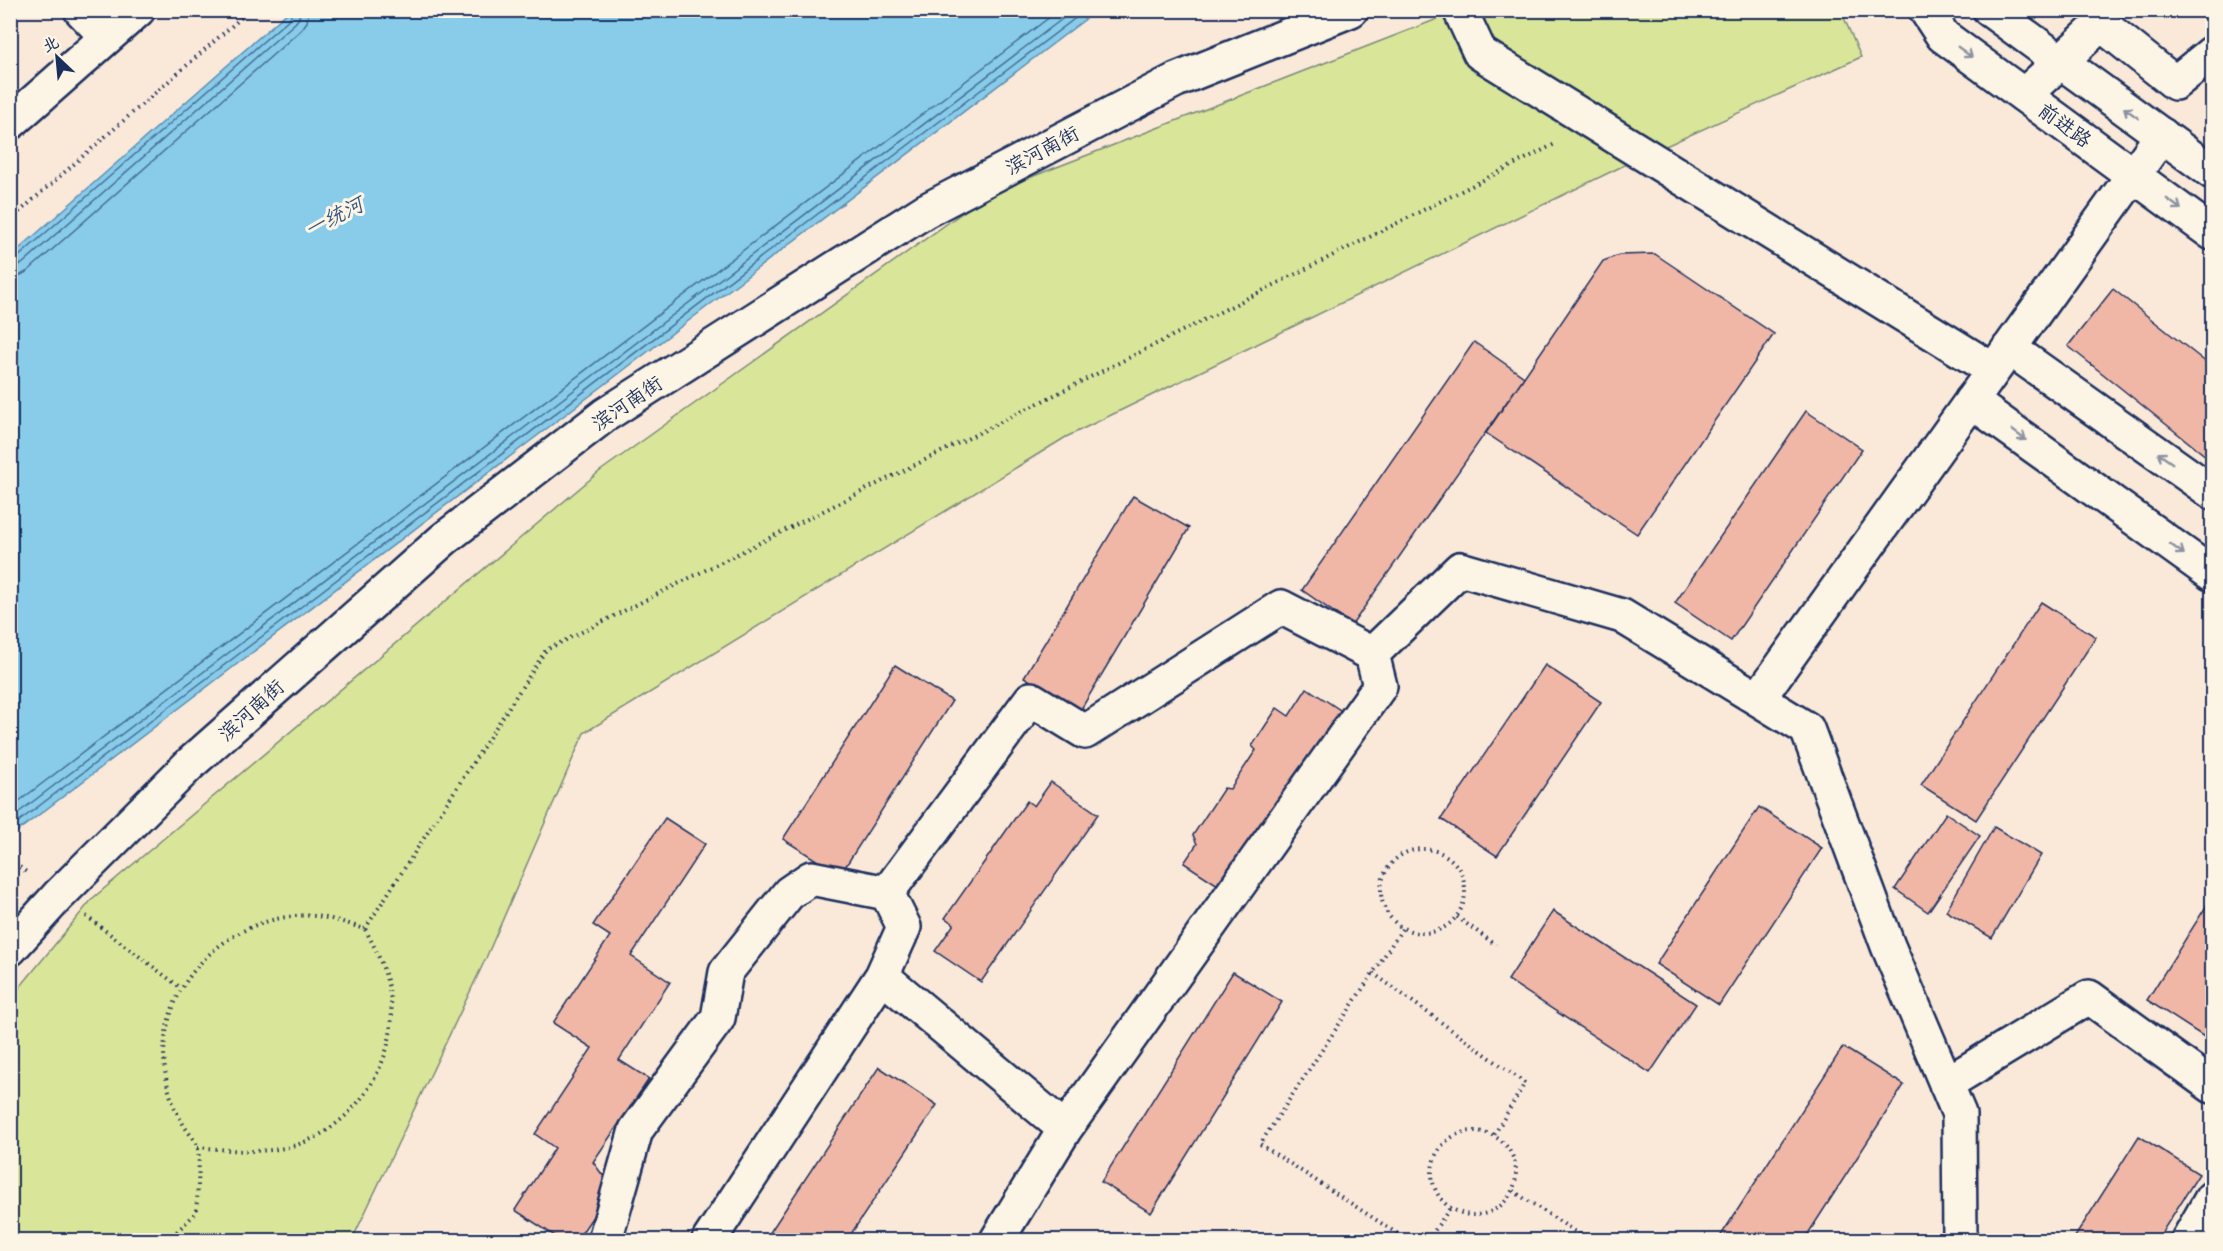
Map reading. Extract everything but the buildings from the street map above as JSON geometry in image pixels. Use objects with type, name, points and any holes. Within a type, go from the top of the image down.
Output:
[{"type":"street","points":[[81,10],[107,37]]},
{"type":"street","points":[[10,123],[138,10]]},
{"type":"street","name":"滨河南街","points":[[10,950],[58,896],[192,762],[444,538],[605,415],[925,211],[1176,80],[1351,10]]},
{"type":"street","points":[[1460,10],[1480,52],[1595,124],[2001,359],[2212,492]]},
{"type":"street","name":"前进路","points":[[1926,10],[1943,36],[2212,233]]},
{"type":"street","points":[[1990,10],[2212,172]]},
{"type":"street","points":[[2024,95],[2101,24],[2175,83],[2212,52]]},
{"type":"street","points":[[1758,699],[2162,135]]},
{"type":"street","points":[[1971,401],[2212,574]]},
{"type":"street","points":[[1372,654],[1460,569],[1622,616],[1807,729],[1888,946],[1959,1114],[1960,1240]]},
{"type":"street","points":[[887,893],[1031,699],[1085,732],[1281,607],[1372,654],[1380,686],[1065,1129],[997,1240]]},
{"type":"street","points":[[605,1240],[636,1130],[718,1018],[726,972],[789,893],[811,878],[887,893]]},
{"type":"street","points":[[709,1240],[882,976],[904,927],[887,893]]},
{"type":"street","points":[[882,976],[1065,1129]]},
{"type":"street","points":[[1946,1084],[2089,997],[2212,1086]]},
{"type":"street","points":[[2188,1240],[2212,1198]]},
{"type":"path","points":[[10,220],[250,10]]},
{"type":"path","points":[[365,930],[546,650],[1595,124]]},
{"type":"path","points":[[1414,849],[1435,850],[1453,860],[1464,878],[1465,899],[1456,917],[1441,930],[1421,934],[1402,929],[1387,915],[1380,895],[1383,875],[1395,858],[1414,849]]},
{"type":"path","points":[[10,860],[21,868]]},
{"type":"path","points":[[58,896],[181,988]]},
{"type":"path","points":[[168,1240],[196,1213],[198,1147],[174,1106],[165,1070],[165,1042],[170,1014],[181,988],[197,965],[218,945],[242,930],[268,920],[296,916],[324,916],[365,930],[378,953],[387,977],[392,1004],[391,1030],[384,1057],[374,1081],[358,1103],[339,1121],[317,1136],[292,1146],[266,1151],[198,1147]]},
{"type":"path","points":[[1456,917],[1496,945]]},
{"type":"path","points":[[1402,929],[1260,1144],[1407,1240]]},
{"type":"path","points":[[1373,973],[1525,1083],[1494,1135]]},
{"type":"path","points":[[1479,1130],[1494,1135],[1507,1145],[1515,1159],[1517,1175],[1513,1191],[1502,1206],[1485,1214],[1467,1215],[1450,1208],[1438,1196],[1432,1182],[1432,1165],[1437,1150],[1448,1139],[1463,1132],[1479,1130]]},
{"type":"path","points":[[1513,1191],[1588,1240]]},
{"type":"path","points":[[1428,1240],[1450,1208]]},
{"type":"green space","points":[[1458,11],[1841,11],[1861,57],[1633,161],[1066,437],[584,733],[486,958],[352,1240],[11,1240],[11,998],[93,898],[600,471],[990,193]]},
{"type":"water","name":"一统河","points":[[289,11],[1096,11],[11,836],[11,256]]}]
